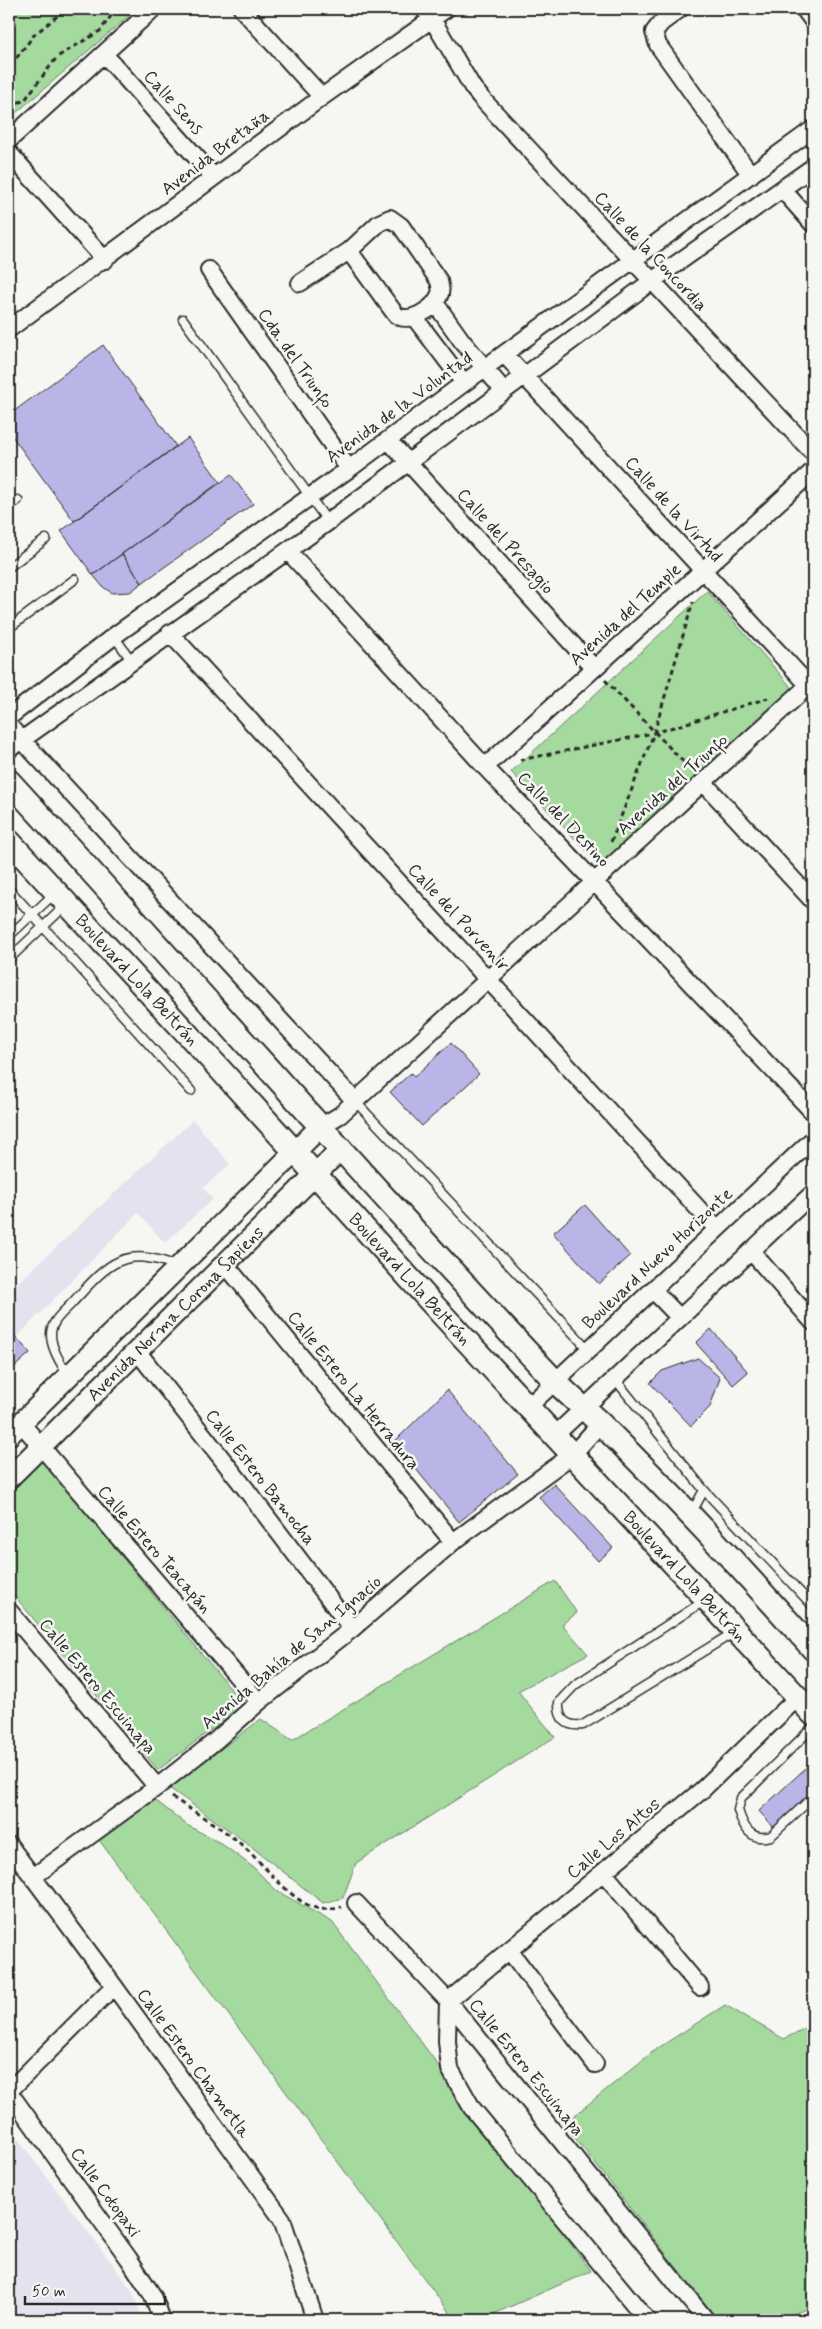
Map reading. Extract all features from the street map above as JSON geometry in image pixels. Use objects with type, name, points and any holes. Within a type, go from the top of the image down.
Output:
[{"type":"main road","name":"Boulevard Lola Beltrán","points":[[9,781],[202,992],[320,1127],[555,1382],[600,1424],[811,1641]]},
{"type":"main road","name":"Boulevard Lola Beltrán","points":[[9,841],[314,1175],[529,1406],[554,1436],[708,1598],[813,1714]]},
{"type":"street","points":[[9,140],[153,9]]},
{"type":"street","points":[[242,9],[322,97]]},
{"type":"street","name":"Avenida Bretaña","points":[[9,329],[105,260],[322,97],[428,14],[446,9]]},
{"type":"street","points":[[680,9],[654,32],[658,45],[751,174]]},
{"type":"street","points":[[804,9],[813,21]]},
{"type":"street","name":"Calle de la Concordia","points":[[428,14],[483,100],[813,453]]},
{"type":"street","name":"Calle Sens","points":[[104,54],[214,177]]},
{"type":"street","name":"Avenida de la Voluntad","points":[[9,717],[114,636],[389,441],[464,382],[485,369],[813,129]]},
{"type":"street","points":[[9,152],[105,260]]},
{"type":"street","points":[[15,744],[131,660],[288,551],[408,464],[652,281],[813,167]]},
{"type":"street","points":[[782,189],[813,224]]},
{"type":"street","points":[[300,282],[349,251],[378,223],[390,218],[396,220],[439,281],[440,295],[435,302],[414,318],[406,320],[396,315],[349,251]]},
{"type":"street","name":"Cda. del Triunfo","points":[[209,270],[349,469]]},
{"type":"street","points":[[435,302],[462,340],[504,391]]},
{"type":"street","points":[[414,318],[464,382]]},
{"type":"street","points":[[443,355],[462,340]]},
{"type":"street","name":"Calle de la Virtud","points":[[504,355],[811,688]]},
{"type":"street","name":"Calle del Presagio","points":[[389,441],[594,668]]},
{"type":"street","name":"Avenida del Temple","points":[[485,767],[813,472]]},
{"type":"street","name":"Calle del Destino","points":[[288,551],[485,767],[596,881],[813,1112]]},
{"type":"street","name":"Calle del Porvenir","points":[[170,633],[489,978],[717,1229]]},
{"type":"street","name":"Avenida del Triunfo","points":[[320,1127],[340,1115],[703,782],[811,688]]},
{"type":"street","points":[[9,726],[15,744],[355,1101]]},
{"type":"street","points":[[703,782],[813,901]]},
{"type":"street","points":[[340,1115],[341,1149]]},
{"type":"street","name":"Avenida Norma Corona Sapiens","points":[[15,1429],[320,1127]]},
{"type":"street","name":"Boulevard Nuevo Horizonte","points":[[529,1406],[813,1139]]},
{"type":"street","name":"Avenida Norma Corona Sapiens","points":[[9,1478],[341,1149]]},
{"type":"street","points":[[554,1436],[813,1193]]},
{"type":"street","points":[[751,1251],[813,1322]]},
{"type":"street","name":"Calle Estero La Herradura","points":[[225,1264],[453,1542]]},
{"type":"street","points":[[653,1290],[680,1318]]},
{"type":"street","name":"Calle Estero Bamocha","points":[[137,1351],[245,1488],[352,1629]]},
{"type":"street","name":"Avenida Bahía de San Ignacio","points":[[33,1877],[157,1787],[214,1742],[259,1702],[352,1629],[453,1542],[572,1455],[600,1424]]},
{"type":"street","name":"Calle Estero Teacapán","points":[[15,1429],[41,1447],[259,1702]]},
{"type":"street","name":"Calle Estero Escuinapa","points":[[9,1611],[157,1787]]},
{"type":"street","name":"Calle Los Altos","points":[[448,2001],[702,1790],[797,1698]]},
{"type":"street","name":"Calle Estero Chametla","points":[[9,1845],[114,1986],[282,2219],[315,2320]]},
{"type":"street","points":[[603,1872],[700,1987]]},
{"type":"street","points":[[356,1902],[448,2001]]},
{"type":"street","points":[[509,1950],[595,2064]]},
{"type":"street","points":[[9,2092],[114,1986]]},
{"type":"street","name":"Calle Estero Escuinapa","points":[[448,2001],[447,2041],[450,2069],[467,2100],[646,2320]]},
{"type":"street","name":"Calle Estero Escuinapa","points":[[448,2001],[706,2320]]},
{"type":"street","name":"Calle Cotopaxi","points":[[9,2092],[129,2259],[153,2296],[162,2320]]},
{"type":"lane","points":[[182,319],[328,522]]},
{"type":"lane","points":[[9,507],[18,500]]},
{"type":"lane","points":[[9,567],[46,539]]},
{"type":"lane","points":[[9,628],[75,579]]},
{"type":"lane","points":[[114,636],[131,660]]},
{"type":"lane","points":[[9,890],[191,1090]]},
{"type":"lane","points":[[9,936],[32,915],[61,898]]},
{"type":"lane","points":[[9,959],[43,927],[61,898]]},
{"type":"lane","points":[[355,1101],[589,1350]]},
{"type":"lane","points":[[68,1376],[56,1354],[51,1332],[54,1322],[97,1277],[110,1266],[127,1258],[142,1256],[179,1266]]},
{"type":"lane","points":[[615,1379],[704,1490],[813,1606]]},
{"type":"lane","points":[[690,1516],[704,1490]]},
{"type":"lane","points":[[708,1598],[575,1685],[559,1702],[558,1713],[566,1724],[574,1726],[583,1725],[737,1631]]},
{"type":"lane","points":[[813,1727],[741,1798],[738,1810],[749,1832],[758,1839],[763,1839],[771,1836],[813,1797]]},
{"type":"path","points":[[9,16],[12,9]]},
{"type":"path","points":[[9,63],[15,60],[34,35],[66,9]]},
{"type":"path","points":[[9,104],[24,101],[58,57],[100,31],[116,9]]},
{"type":"path","points":[[610,844],[654,733],[703,571]]},
{"type":"path","points":[[594,668],[654,733],[703,782]]},
{"type":"path","points":[[485,767],[654,733],[773,697]]},
{"type":"path","points":[[157,1787],[208,1819],[244,1846],[305,1904],[330,1911],[356,1902]]},
{"type":"shaded area","points":[[193,1120],[230,1164],[203,1188],[213,1199],[165,1243],[138,1213],[17,1337],[9,1329],[9,1291]]},
{"type":"shaded area","points":[[9,2127],[132,2290],[143,2320],[9,2320]]},
{"type":"green space","points":[[9,9],[137,9],[9,119]]},
{"type":"green space","points":[[707,591],[793,689],[601,866],[511,772]]},
{"type":"green space","points":[[42,1460],[244,1705],[158,1770],[9,1589],[9,1493]]},
{"type":"green space","points":[[555,1581],[577,1613],[562,1624],[588,1654],[518,1691],[555,1737],[356,1863],[343,1898],[323,1903],[244,1841],[169,1788],[261,1719],[292,1740]]},
{"type":"green space","points":[[155,1800],[187,1825],[222,1844],[254,1868],[277,1891],[332,1922],[591,2271],[480,2320],[455,2320],[99,1840]]},
{"type":"green space","points":[[725,2005],[784,2039],[813,2024],[813,2307],[775,2320],[718,2320],[564,2124],[655,2050]]},
{"type":"building","points":[[103,345],[176,446],[74,521],[9,432],[9,415]]},
{"type":"building","points":[[188,438],[220,482],[93,575],[61,531]]},
{"type":"building","points":[[231,475],[253,504],[142,583],[122,554]]},
{"type":"building","points":[[122,554],[142,583],[130,592],[112,593],[103,587],[93,575]]},
{"type":"building","points":[[451,1043],[479,1074],[422,1126],[390,1092],[411,1073],[414,1077]]},
{"type":"building","points":[[585,1205],[630,1256],[599,1284],[553,1233]]},
{"type":"building","points":[[9,1329],[30,1353],[9,1372]]},
{"type":"building","points":[[711,1329],[748,1372],[733,1385],[696,1343]]},
{"type":"building","points":[[698,1358],[720,1378],[710,1407],[691,1426],[650,1383],[662,1371]]},
{"type":"building","points":[[447,1390],[518,1474],[459,1522],[394,1442]]},
{"type":"building","points":[[554,1484],[613,1548],[598,1561],[539,1497]]},
{"type":"building","points":[[809,1765],[813,1770],[813,1792],[774,1828],[759,1811]]}]
